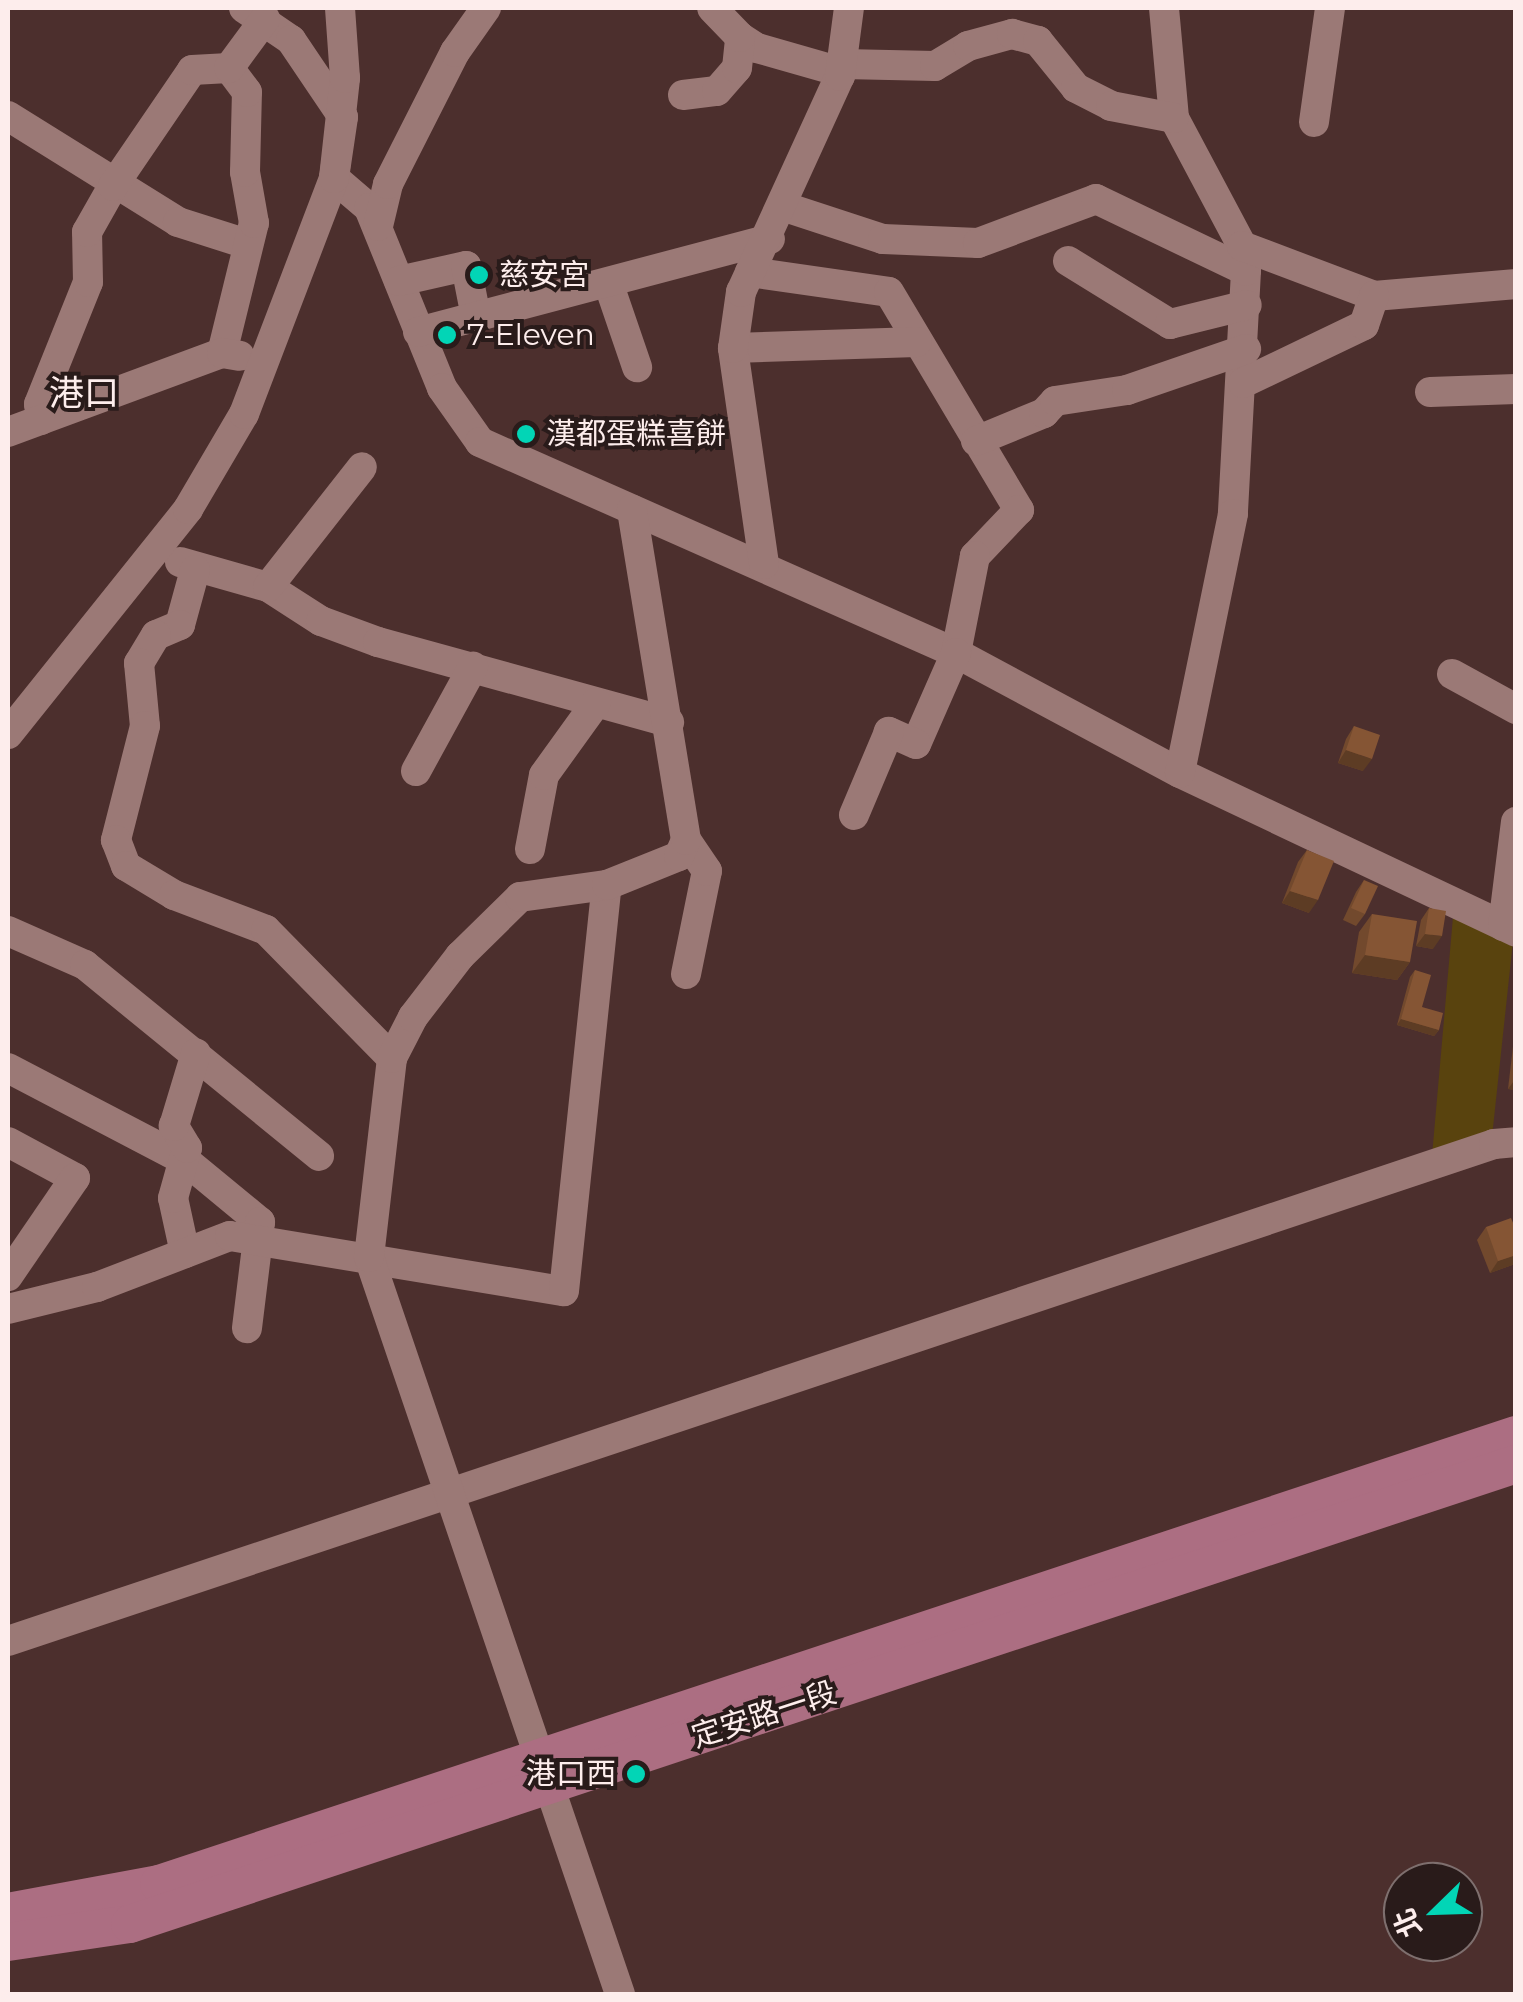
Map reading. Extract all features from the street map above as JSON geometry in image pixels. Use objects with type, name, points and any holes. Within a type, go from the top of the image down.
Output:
[{"type":"main road","name":"定安路一段","points":[[547,1772],[1516,1435]]},
{"type":"main road","name":"定安路一段","points":[[11,1935],[158,1884],[547,1772],[1516,1464]]},
{"type":"street","points":[[8,734],[188,509],[244,414],[334,178],[343,117],[340,8]]},
{"type":"street","points":[[378,226],[388,184],[420,118],[486,8]]},
{"type":"street","points":[[712,8],[740,37],[757,48],[842,68],[936,66],[968,46],[1012,34],[1038,40],[1076,88],[1094,97],[1174,118]]},
{"type":"street","points":[[764,564],[733,348],[750,272],[770,239],[842,68],[849,8]]},
{"type":"street","points":[[1164,8],[1174,118],[1244,258],[1246,304],[1233,514],[1180,773]]},
{"type":"street","points":[[1314,122],[1330,8]]},
{"type":"street","points":[[229,68],[255,13],[308,60],[343,117]]},
{"type":"street","points":[[683,95],[717,90],[736,68],[740,37]]},
{"type":"street","points":[[41,420],[39,404],[88,282],[87,232],[113,186],[192,70],[229,68]]},
{"type":"street","points":[[222,353],[254,224],[245,172],[247,92],[229,68]]},
{"type":"street","points":[[8,116],[113,186],[178,222],[247,244]]},
{"type":"street","points":[[334,178],[359,194],[378,226],[442,388],[480,442],[764,564],[956,654],[1180,773],[1509,929],[1516,822]]},
{"type":"street","points":[[782,206],[883,238],[978,243],[1096,199],[1244,258],[1374,296],[1516,284]]},
{"type":"street","points":[[418,332],[475,312],[609,284],[770,239]]},
{"type":"street","points":[[1068,261],[1170,324],[1246,304]]},
{"type":"street","points":[[399,281],[466,266],[475,312]]},
{"type":"street","points":[[750,272],[889,292],[1020,510],[975,556],[956,654],[916,744],[888,732],[854,815]]},
{"type":"street","points":[[609,284],[637,367]]},
{"type":"street","points":[[1243,383],[1364,324],[1374,296]]},
{"type":"street","points":[[733,348],[917,342]]},
{"type":"street","points":[[976,441],[1044,414],[1055,402],[1127,390],[1246,349]]},
{"type":"street","points":[[8,432],[222,353],[266,360]]},
{"type":"street","points":[[1430,392],[1516,389]]},
{"type":"street","points":[[268,586],[362,467]]},
{"type":"street","points":[[632,509],[686,840],[707,871],[686,974]]},
{"type":"street","points":[[156,548],[195,570],[268,586],[321,620],[472,668],[669,722]]},
{"type":"street","points":[[195,570],[180,625],[156,635],[139,662],[144,726],[116,840],[126,866],[174,894],[266,930],[392,1058]]},
{"type":"street","points":[[416,771],[472,668]]},
{"type":"street","points":[[1452,674],[1516,709]]},
{"type":"street","points":[[530,849],[544,775],[596,703]]},
{"type":"street","points":[[620,1994],[369,1257],[392,1058],[413,1017],[460,956],[520,897],[606,886],[678,856],[686,840]]},
{"type":"street","points":[[8,1309],[97,1288],[230,1236],[564,1292],[606,886]]},
{"type":"street","points":[[8,932],[84,965],[319,1156]]},
{"type":"street","points":[[185,1253],[173,1198],[187,1148],[174,1126],[196,1053]]},
{"type":"street","points":[[8,1068],[186,1161],[260,1222],[254,1241],[248,1328]]},
{"type":"street","points":[[8,1142],[75,1178],[8,1276]]},
{"type":"street","points":[[8,1641],[1494,1144],[1516,1142]]},
{"type":"shaded area","points":[[1453,917],[1513,941],[1492,1137],[1432,1156]]},
{"type":"building","points":[[1354,726],[1380,735],[1372,759],[1346,750]]},
{"type":"building","points":[[1307,850],[1334,861],[1318,900],[1290,891]]},
{"type":"building","points":[[1364,880],[1378,886],[1365,914],[1351,908]]},
{"type":"building","points":[[1429,908],[1446,911],[1442,936],[1425,934]]},
{"type":"building","points":[[1372,914],[1417,921],[1410,962],[1365,955]]},
{"type":"building","points":[[1415,970],[1431,975],[1422,1007],[1443,1013],[1439,1030],[1401,1019]]},
{"type":"building","points":[[1511,1218],[1516,1230],[1516,1255],[1498,1261],[1486,1227]]},
{"type":"place","name":"慈安宮","points":[[479,275]]},
{"type":"place","name":"7-Eleven","points":[[447,335]]},
{"type":"place","name":"漢都蛋糕喜餅","points":[[526,434]]},
{"type":"place","name":"港口西","points":[[636,1774]]},
{"type":"district","name":"港口","points":[[84,393]]}]
